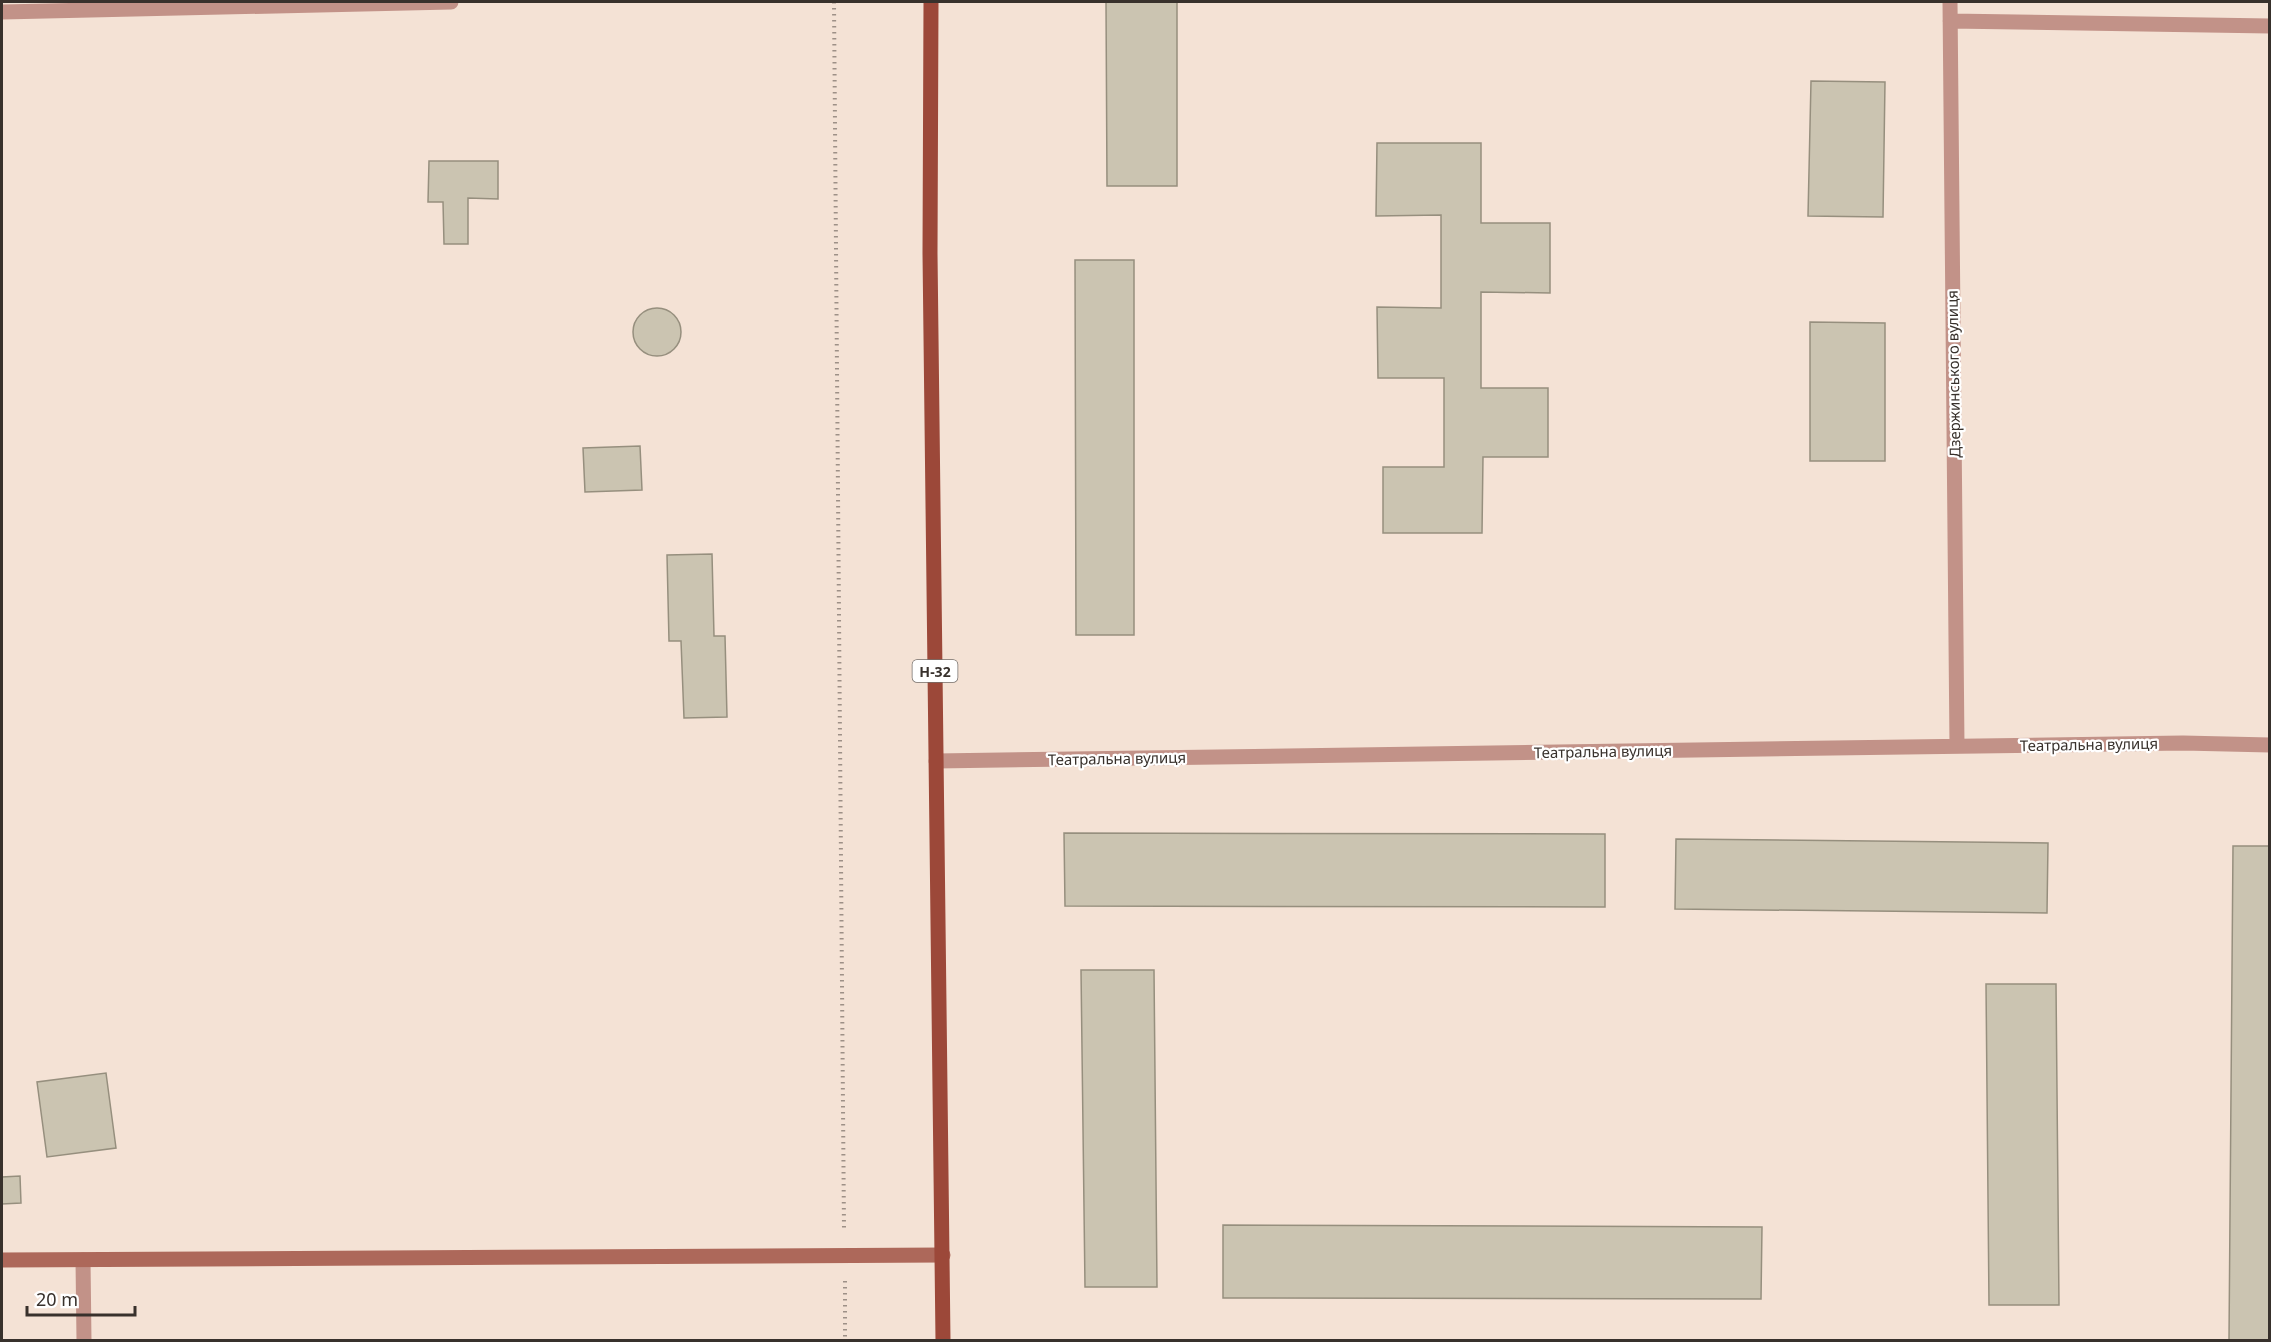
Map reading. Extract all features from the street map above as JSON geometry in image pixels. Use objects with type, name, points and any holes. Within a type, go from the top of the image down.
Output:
[{"type":"main road","name":"Н-32","points":[[931,2],[930,253],[943,1341]]},
{"type":"street","points":[[2,12],[451,2]]},
{"type":"street","name":"Дзержинського вулиця","points":[[1950,2],[1957,746]]},
{"type":"street","points":[[1950,21],[2270,26]]},
{"type":"street","name":"Театральна вулиця","points":[[936,761],[2183,743],[2270,745]]},
{"type":"street","points":[[2,1260],[943,1255]]},
{"type":"street","points":[[83,1260],[84,1341]]},
{"type":"path","points":[[834,2],[845,1341]]},
{"type":"building","points":[[1106,2],[1177,2],[1177,186],[1107,186]]},
{"type":"building","points":[[1811,81],[1885,82],[1883,217],[1808,216]]},
{"type":"building","points":[[1377,143],[1481,143],[1481,223],[1550,223],[1550,293],[1481,292],[1481,388],[1548,388],[1548,457],[1483,457],[1482,533],[1383,533],[1383,467],[1444,467],[1444,378],[1378,378],[1377,307],[1441,308],[1441,215],[1376,216]]},
{"type":"building","points":[[429,161],[498,161],[498,199],[468,198],[468,244],[444,244],[443,202],[428,202]]},
{"type":"building","points":[[1075,260],[1134,260],[1134,635],[1076,635]]},
{"type":"building","points":[[652,308],[662,308],[674,315],[681,327],[681,337],[674,349],[662,356],[652,356],[637,345],[633,337],[633,327],[644,312]]},
{"type":"building","points":[[1810,322],[1885,323],[1885,461],[1810,461]]},
{"type":"building","points":[[640,446],[642,490],[585,492],[583,448]]},
{"type":"building","points":[[712,554],[714,636],[725,636],[727,717],[684,718],[681,641],[669,641],[667,555]]},
{"type":"building","points":[[1064,833],[1605,834],[1605,907],[1065,906]]},
{"type":"building","points":[[1676,839],[2048,843],[2047,913],[1675,909]]},
{"type":"building","points":[[2233,846],[2270,846],[2270,1340],[2229,1340]]},
{"type":"building","points":[[1081,970],[1154,970],[1157,1287],[1085,1287]]},
{"type":"building","points":[[1986,984],[2056,984],[2059,1305],[1989,1305]]},
{"type":"building","points":[[106,1073],[116,1148],[47,1157],[37,1082]]},
{"type":"building","points":[[20,1176],[21,1203],[2,1204],[2,1177]]},
{"type":"building","points":[[1223,1225],[1762,1227],[1761,1299],[1223,1298]]}]
